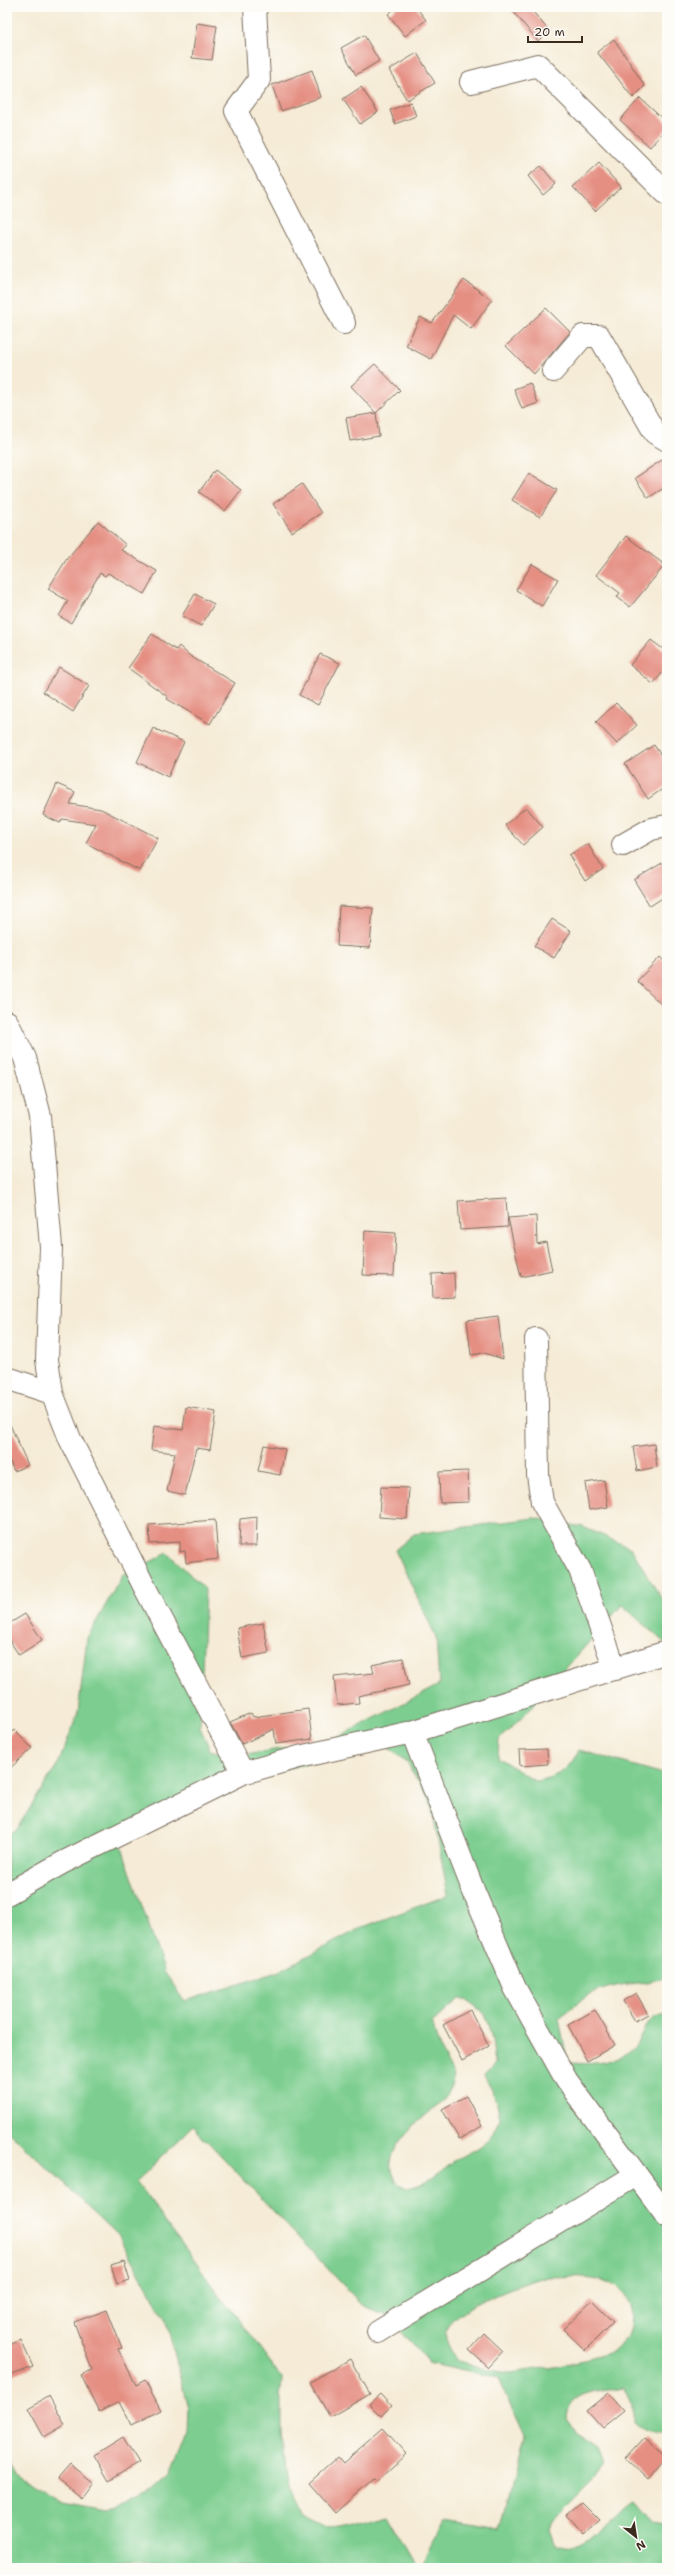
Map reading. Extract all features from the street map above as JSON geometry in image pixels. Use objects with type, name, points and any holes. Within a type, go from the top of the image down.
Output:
[{"type":"street","points":[[255,7],[259,80],[236,111],[344,323]]},
{"type":"street","points":[[471,82],[538,65],[667,194]]},
{"type":"street","points":[[553,371],[583,336],[598,336],[655,433],[667,440]]},
{"type":"street","points":[[623,845],[651,829],[667,826]]},
{"type":"street","points":[[7,1022],[25,1058],[40,1116],[51,1246],[47,1360],[52,1394],[70,1439],[84,1467],[221,1736],[242,1773]]},
{"type":"street","points":[[536,1339],[538,1475],[542,1502],[580,1570],[615,1669]]},
{"type":"street","points":[[7,1378],[52,1394]]},
{"type":"street","points":[[7,1894],[62,1863],[242,1773],[299,1757],[412,1732],[667,1652]]},
{"type":"street","points":[[412,1732],[474,1892],[515,1988],[567,2081],[667,2216]]},
{"type":"street","points":[[378,2332],[636,2175]]},
{"type":"green space","points":[[534,1518],[583,1527],[631,1548],[667,1608],[667,1644],[622,1605],[527,1712],[499,1740],[498,1758],[536,1781],[562,1772],[571,1763],[579,1750],[667,1775],[667,1912],[662,1926],[668,1953],[667,1976],[648,1982],[616,1986],[592,1994],[571,2008],[559,2019],[568,2063],[593,2063],[610,2061],[625,2054],[637,2044],[649,2023],[653,2019],[667,2014],[667,2434],[643,2431],[633,2423],[633,2404],[623,2387],[595,2391],[579,2397],[568,2409],[567,2419],[576,2431],[599,2446],[605,2461],[594,2478],[552,2520],[551,2528],[557,2545],[569,2548],[580,2547],[590,2542],[623,2506],[632,2500],[650,2521],[667,2524],[667,2568],[419,2568],[444,2520],[500,2529],[525,2436],[499,2378],[428,2362],[388,2317],[362,2305],[193,2126],[136,2182],[282,2378],[282,2451],[288,2489],[294,2505],[304,2520],[324,2529],[330,2530],[354,2526],[384,2516],[414,2568],[7,2568],[7,2461],[14,2474],[57,2501],[105,2510],[170,2476],[188,2434],[189,2408],[165,2318],[117,2234],[7,2130],[7,1836],[18,1827],[59,1762],[78,1713],[87,1638],[122,1576],[168,1553],[205,1589],[200,1727],[210,1750],[235,1757],[334,1739],[439,1685],[436,1637],[395,1550],[414,1534]],"holes":[[[386,1746],[406,1761],[431,1803],[448,1895],[363,1927],[277,1972],[185,2001],[165,1973],[118,1836],[218,1784]],[[459,1999],[465,1999],[485,2013],[492,2039],[495,2064],[484,2075],[497,2104],[500,2119],[488,2140],[476,2149],[454,2161],[433,2177],[416,2186],[407,2188],[400,2186],[392,2174],[391,2163],[395,2150],[402,2138],[442,2099],[450,2088],[454,2076],[441,2052],[432,2024]],[[545,2277],[587,2277],[611,2284],[620,2290],[627,2299],[631,2308],[632,2318],[630,2328],[620,2346],[602,2355],[521,2372],[500,2373],[456,2360],[448,2344],[446,2336],[447,2328],[454,2319],[464,2311],[491,2296]]]},
{"type":"building","points":[[397,7],[416,7],[426,20],[405,36],[388,14]]},
{"type":"building","points":[[509,7],[529,7],[549,31],[538,41]]},
{"type":"building","points":[[197,23],[217,26],[212,60],[192,58]]},
{"type":"building","points":[[364,35],[379,61],[356,75],[341,48]]},
{"type":"building","points":[[614,39],[645,86],[633,98],[597,52]]},
{"type":"building","points":[[417,53],[435,83],[407,100],[389,70]]},
{"type":"building","points":[[312,70],[321,97],[281,111],[272,85]]},
{"type":"building","points":[[361,87],[378,112],[360,124],[343,99]]},
{"type":"building","points":[[640,98],[667,123],[667,128],[650,147],[620,120]]},
{"type":"building","points":[[411,102],[416,116],[395,124],[390,110]]},
{"type":"building","points":[[599,163],[621,187],[595,211],[573,187]]},
{"type":"building","points":[[541,166],[556,184],[543,195],[528,176]]},
{"type":"building","points":[[464,280],[492,300],[471,329],[453,315],[431,359],[406,346],[420,317],[432,323]]},
{"type":"building","points":[[546,308],[570,332],[534,374],[506,346]]},
{"type":"building","points":[[375,364],[400,390],[376,413],[351,386]]},
{"type":"building","points":[[530,383],[538,403],[522,409],[514,389]]},
{"type":"building","points":[[376,413],[379,436],[350,441],[346,418]]},
{"type":"building","points":[[662,460],[667,467],[667,486],[648,498],[635,478]]},
{"type":"building","points":[[215,470],[241,490],[225,511],[199,492]]},
{"type":"building","points":[[529,473],[557,490],[540,517],[512,500]]},
{"type":"building","points":[[302,484],[321,513],[292,532],[273,504]]},
{"type":"building","points":[[98,521],[126,545],[121,550],[157,571],[144,594],[108,573],[105,576],[100,573],[71,623],[59,616],[68,601],[48,589],[66,560]]},
{"type":"building","points":[[626,536],[665,565],[630,607],[617,597],[620,593],[596,575]]},
{"type":"building","points":[[532,564],[558,579],[542,606],[516,590]]},
{"type":"building","points":[[195,594],[214,604],[201,626],[182,616]]},
{"type":"building","points":[[152,634],[176,650],[179,646],[190,656],[235,683],[210,724],[167,699],[168,697],[128,668]]},
{"type":"building","points":[[651,640],[667,652],[667,667],[653,684],[630,665]]},
{"type":"building","points":[[320,654],[340,663],[318,705],[299,695]]},
{"type":"building","points":[[59,667],[89,686],[73,712],[43,692]]},
{"type":"building","points":[[616,703],[637,725],[617,744],[596,722]]},
{"type":"building","points":[[153,728],[184,742],[168,777],[137,762]]},
{"type":"building","points":[[654,745],[667,764],[667,786],[648,799],[625,764]]},
{"type":"building","points":[[57,784],[75,792],[70,804],[101,809],[158,838],[140,871],[86,843],[96,824],[62,819],[60,823],[43,815]]},
{"type":"building","points":[[526,807],[543,827],[523,845],[505,825]]},
{"type":"building","points":[[588,844],[603,869],[585,881],[569,855]]},
{"type":"building","points":[[667,860],[667,895],[650,906],[634,880]]},
{"type":"building","points":[[339,906],[373,908],[370,948],[337,946]]},
{"type":"building","points":[[552,919],[571,931],[554,958],[534,946]]},
{"type":"building","points":[[660,957],[667,964],[667,1010],[637,981]]},
{"type":"building","points":[[506,1198],[508,1227],[460,1230],[458,1201]]},
{"type":"building","points":[[536,1216],[537,1244],[546,1242],[552,1270],[521,1277],[508,1218]]},
{"type":"building","points":[[365,1231],[396,1233],[394,1276],[363,1275]]},
{"type":"building","points":[[454,1273],[455,1297],[433,1298],[432,1274]]},
{"type":"building","points":[[498,1316],[503,1359],[484,1353],[471,1355],[467,1320]]},
{"type":"building","points":[[186,1407],[216,1412],[210,1450],[196,1448],[185,1495],[167,1491],[175,1453],[151,1450],[154,1426],[183,1430]]},
{"type":"building","points":[[7,1418],[28,1465],[14,1471],[7,1456]]},
{"type":"building","points":[[654,1444],[657,1467],[637,1471],[633,1447]]},
{"type":"building","points":[[264,1445],[285,1449],[280,1475],[258,1471]]},
{"type":"building","points":[[468,1471],[469,1502],[440,1503],[439,1472]]},
{"type":"building","points":[[604,1480],[608,1507],[589,1510],[585,1483]]},
{"type":"building","points":[[381,1487],[409,1488],[407,1519],[379,1517]]},
{"type":"building","points":[[257,1517],[256,1546],[239,1546],[240,1519]]},
{"type":"building","points":[[215,1520],[218,1559],[186,1563],[185,1551],[180,1552],[180,1542],[150,1544],[149,1525]]},
{"type":"building","points":[[25,1614],[42,1640],[19,1655],[7,1637],[7,1625]]},
{"type":"building","points":[[263,1623],[269,1653],[242,1658],[237,1628]]},
{"type":"building","points":[[403,1658],[409,1685],[358,1696],[359,1703],[337,1705],[334,1677],[374,1673],[372,1665]]},
{"type":"building","points":[[308,1709],[312,1739],[276,1744],[274,1729],[242,1744],[230,1722],[251,1713],[253,1717]]},
{"type":"building","points":[[14,1730],[32,1748],[7,1771],[7,1737]]},
{"type":"building","points":[[547,1749],[548,1764],[520,1766],[519,1750]]},
{"type":"building","points":[[636,1993],[648,2014],[635,2021],[623,2001]]},
{"type":"building","points":[[470,2010],[489,2046],[462,2061],[443,2025]]},
{"type":"building","points":[[595,2010],[615,2045],[587,2061],[568,2025]]},
{"type":"building","points":[[466,2096],[482,2126],[459,2139],[442,2109]]},
{"type":"building","points":[[124,2261],[130,2280],[117,2284],[111,2265]]},
{"type":"building","points":[[592,2301],[613,2322],[585,2350],[563,2329]]},
{"type":"building","points":[[107,2310],[122,2348],[118,2349],[136,2385],[145,2380],[161,2410],[131,2425],[119,2402],[99,2412],[81,2375],[92,2370],[74,2322]]},
{"type":"building","points":[[484,2333],[503,2351],[488,2367],[469,2350]]},
{"type":"building","points":[[21,2340],[33,2367],[12,2375],[7,2364],[7,2346]]},
{"type":"building","points":[[350,2359],[370,2394],[330,2417],[310,2382]]},
{"type":"building","points":[[609,2393],[624,2410],[602,2428],[587,2411]]},
{"type":"building","points":[[380,2394],[391,2406],[381,2416],[369,2404]]},
{"type":"building","points":[[49,2396],[65,2425],[44,2437],[28,2408]]},
{"type":"building","points":[[383,2428],[406,2454],[376,2482],[373,2479],[335,2513],[309,2483],[338,2457],[343,2463]]},
{"type":"building","points":[[123,2437],[139,2463],[109,2481],[94,2455]]},
{"type":"building","points":[[645,2437],[667,2456],[648,2479],[626,2458]]},
{"type":"building","points":[[70,2464],[93,2482],[81,2498],[57,2479]]},
{"type":"building","points":[[582,2502],[600,2520],[583,2535],[566,2516]]}]
